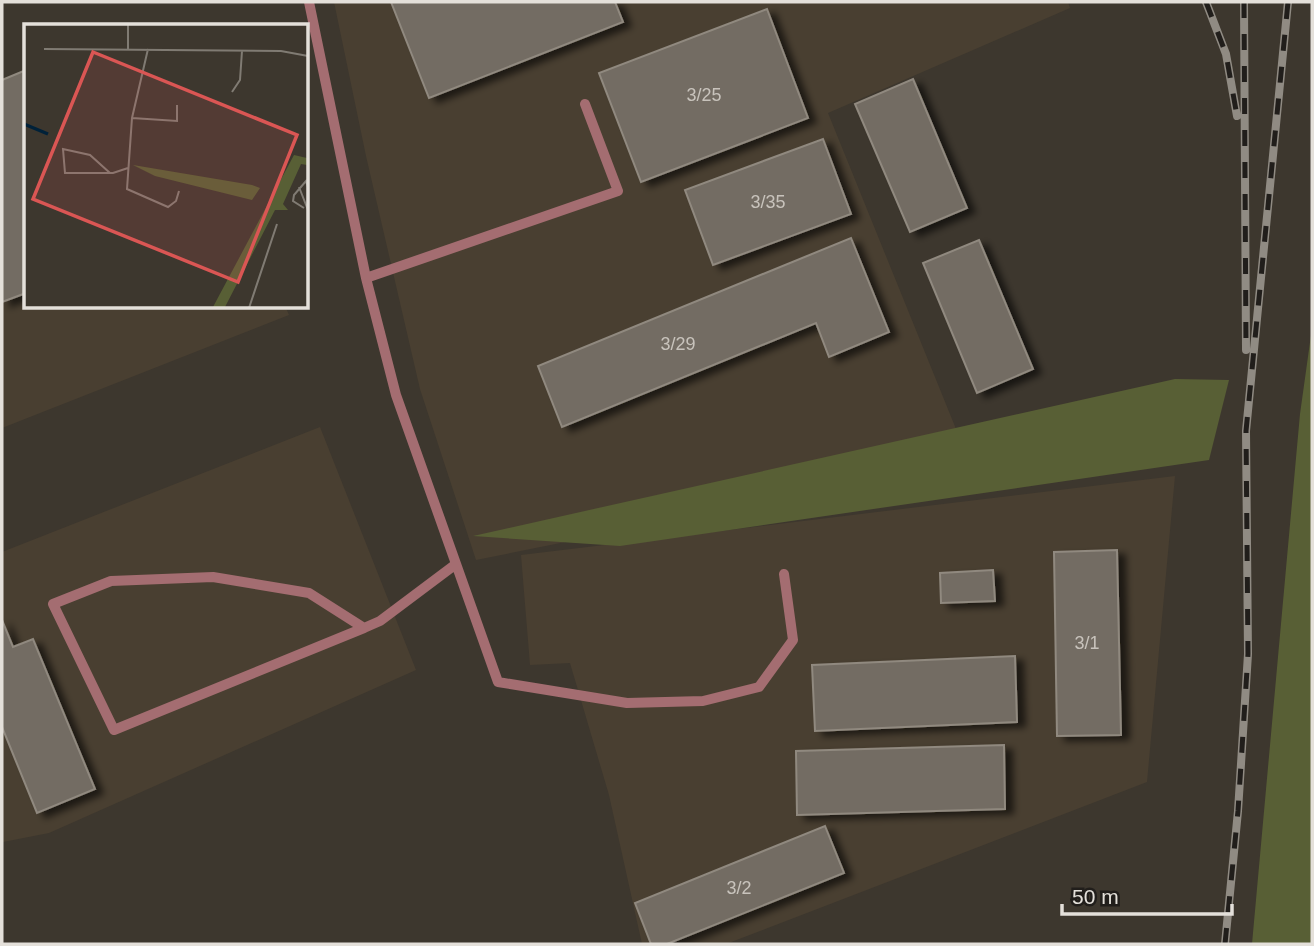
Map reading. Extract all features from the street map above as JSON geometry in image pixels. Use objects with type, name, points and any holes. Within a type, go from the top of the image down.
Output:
[{"type":"lane","points":[[309,2],[366,278],[396,395],[498,682],[627,703],[702,701],[759,687],[793,640],[784,573]]},
{"type":"lane","points":[[366,278],[618,191],[585,104]]},
{"type":"lane","points":[[365,628],[309,593],[213,576],[111,581],[53,604],[114,730],[365,628],[380,621],[456,564]]},
{"type":"shaded area","points":[[334,2],[1068,2],[1070,8],[828,113],[969,461],[476,560],[420,389],[366,156]]},
{"type":"shaded area","points":[[24,72],[24,308],[286,308],[289,315],[2,428],[2,80]]},
{"type":"shaded area","points":[[320,427],[416,670],[49,833],[3,842],[2,552]]},
{"type":"shaded area","points":[[1175,476],[1147,782],[726,944],[642,944],[609,795],[570,663],[530,665],[521,555]]},
{"type":"green space","points":[[1312,328],[1312,944],[1252,944],[1300,414]]},
{"type":"green space","points":[[1175,379],[1229,380],[1209,460],[620,546],[473,536]]},
{"type":"building","points":[[391,2],[615,2],[623,22],[429,98]]},
{"type":"building","points":[[767,9],[808,118],[641,182],[599,73]]},
{"type":"building","points":[[24,71],[24,294],[2,302],[2,80]]},
{"type":"building","points":[[913,79],[967,208],[910,232],[855,104]]},
{"type":"building","points":[[823,139],[851,214],[713,265],[685,190]]},
{"type":"building","points":[[851,238],[889,332],[829,357],[816,323],[562,427],[538,366]]},
{"type":"building","points":[[979,240],[1033,369],[977,393],[923,263]]},
{"type":"building","points":[[1117,550],[1121,735],[1057,736],[1054,552]]},
{"type":"building","points":[[993,570],[995,601],[941,603],[940,573]]},
{"type":"building","points":[[2,620],[13,647],[33,639],[95,789],[37,813],[2,727]]},
{"type":"building","points":[[1015,656],[1017,722],[815,731],[812,665]]},
{"type":"building","points":[[1004,745],[1005,809],[797,815],[796,751]]},
{"type":"building","points":[[825,826],[844,873],[667,944],[651,944],[635,903]]},
{"type":"railway","points":[[1206,2],[1226,54],[1237,116]]},
{"type":"railway","points":[[1244,2],[1246,350]]},
{"type":"railway","points":[[1225,944],[1238,811],[1248,654],[1246,431],[1288,2]]}]
